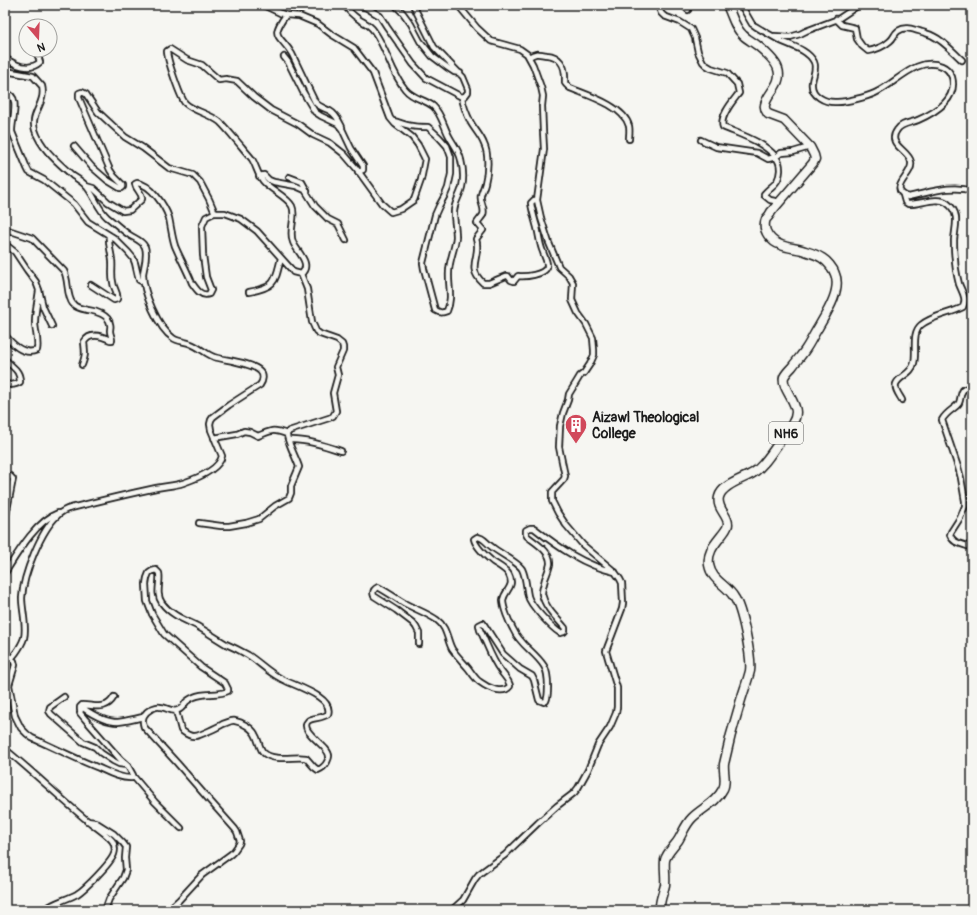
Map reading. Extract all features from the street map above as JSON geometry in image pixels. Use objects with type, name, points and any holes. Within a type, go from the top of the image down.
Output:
[{"type":"highway","points":[[727,5],[736,26],[743,35],[758,46],[778,66],[779,77],[765,105],[765,109],[768,114],[784,120],[810,147]]},
{"type":"highway","name":"NH6","points":[[660,910],[664,886],[666,857],[690,820],[698,812],[714,801],[724,788],[724,765],[736,714],[750,670],[747,643],[737,602],[734,595],[714,577],[708,564],[710,550],[726,530],[728,524],[728,521],[720,507],[718,497],[725,488],[753,473],[772,452],[793,423],[796,411],[784,383],[784,378],[786,373],[807,347],[830,306],[835,291],[837,280],[835,272],[822,258],[802,250],[781,245],[770,239],[765,227],[766,220],[771,212],[813,163],[814,155],[810,147]]},
{"type":"street","points":[[264,5],[286,15],[299,16],[318,24],[354,48],[373,73],[390,118],[418,144],[425,159],[421,180],[414,200],[401,209],[391,212],[382,204],[344,154],[330,143],[313,135],[298,124],[271,110],[237,81],[226,79],[219,80],[202,65],[187,60],[172,49],[169,49],[167,53],[168,58],[177,86],[186,104],[210,115],[219,121],[252,159],[259,176],[272,189],[289,202],[293,208],[291,233],[293,243],[303,257],[304,261],[304,270],[301,274]]},
{"type":"street","points":[[345,5],[349,11],[374,31],[397,77],[406,90],[414,97],[434,107],[449,136],[459,151],[463,182],[454,208],[456,237],[449,272],[450,295],[447,311],[443,313],[439,313],[435,310],[423,263],[435,215],[450,181],[451,157],[447,146],[428,127],[411,126],[393,121]]},
{"type":"street","points":[[356,5],[366,8],[380,16],[413,64],[426,78],[462,97],[471,122],[480,134],[485,145],[487,161],[485,184],[480,201],[483,206],[483,215],[477,223],[483,230],[476,239],[478,247],[474,267],[479,279],[483,283],[489,283],[506,276],[508,276],[511,280],[514,280],[518,276],[523,277],[535,275],[547,268],[548,266],[542,250],[531,203],[534,200],[537,200]]},
{"type":"street","points":[[395,5],[411,24],[420,41],[432,56],[454,72],[460,73]]},
{"type":"street","points":[[413,5],[434,47],[463,77],[468,92],[462,97]]},
{"type":"street","points":[[452,910],[463,900],[479,874],[505,855],[538,823],[578,788],[598,745],[613,721],[616,713],[617,688],[606,651],[623,603],[622,583],[620,579],[615,572],[583,545],[558,514],[552,501],[552,492],[565,476],[559,447],[560,426],[563,414],[570,394],[577,381],[590,364],[594,355],[594,350],[593,338],[572,300],[573,283],[569,276],[559,267],[549,243],[537,200],[544,149],[543,96],[541,87],[533,65],[527,54],[520,49],[494,42],[487,38],[458,5]]},
{"type":"street","points":[[658,5],[664,16],[680,22],[691,29],[695,38],[698,52],[703,62],[719,71],[727,73],[736,84],[739,93],[721,123],[723,126],[765,146],[776,157],[780,165],[779,178],[764,195],[770,200],[780,202]]},
{"type":"street","points":[[683,5],[688,10]]},
{"type":"street","points":[[741,5],[754,26],[802,50],[810,56],[815,68],[812,83],[813,89],[819,98],[830,102],[858,99],[874,94],[910,70],[922,64],[936,64],[944,67],[952,76],[953,87],[946,102],[938,110],[918,120],[900,126],[894,137],[894,141],[911,162],[910,171],[901,183],[900,190],[905,202],[908,204],[924,201],[942,201],[949,204],[955,214],[957,221],[954,241],[955,262],[959,284],[965,299],[963,307],[940,314],[922,324],[918,328],[915,334],[914,365],[896,384],[896,389],[902,400]]},
{"type":"street","points":[[773,36],[790,37],[800,34],[836,20],[859,5]]},
{"type":"street","points":[[286,15],[276,31],[278,36],[292,54],[315,102],[318,106],[332,112],[339,121],[351,148],[363,166],[363,170],[358,172]]},
{"type":"street","points":[[836,20],[842,25],[855,28],[857,39],[868,51],[890,42],[898,31],[908,28],[933,35],[943,42],[962,60]]},
{"type":"street","points":[[529,57],[535,54],[551,55],[561,61],[565,76],[565,83],[567,86],[606,103],[615,109],[627,121],[630,132],[629,139]]},
{"type":"street","points":[[284,56],[315,112],[338,124],[342,129]]},
{"type":"street","points":[[5,58],[19,66],[31,67],[40,62],[39,58]]},
{"type":"street","points":[[5,66],[11,72],[33,76],[42,86],[42,97],[34,118],[34,125],[37,136],[48,152],[55,160],[86,186],[102,212],[139,241],[144,247],[144,282],[146,292],[152,309],[167,332],[174,339],[190,343],[213,356],[252,366],[260,371],[263,380],[260,385],[213,417],[210,424],[211,430],[222,456],[222,459],[214,468],[183,483],[154,488],[71,508],[52,516],[44,521],[22,548],[5,573]]},
{"type":"street","points":[[74,146],[107,180],[120,188],[123,187],[124,184],[114,176],[110,170],[79,98],[79,93],[82,92],[86,94],[98,112],[125,137],[144,148],[169,168],[193,175],[200,182],[215,213]]},
{"type":"street","points":[[5,93],[8,93],[14,99],[14,113],[11,128],[27,168],[32,174],[44,180],[74,204],[88,222],[119,243],[133,258],[139,280],[144,282]]},
{"type":"street","points":[[701,140],[716,147],[756,153],[768,159],[776,157],[781,153],[793,152],[810,147]]},
{"type":"street","points":[[259,176],[264,175],[269,180],[278,184],[299,187],[305,190],[308,194]]},
{"type":"street","points":[[289,177],[302,182],[315,206],[328,219],[338,224],[346,240]]},
{"type":"street","points":[[86,186],[93,188],[108,202],[125,211],[130,210],[142,199],[141,194],[135,184],[140,183],[150,189],[165,210],[169,219],[174,244],[192,283],[205,295],[209,294],[211,290],[206,277],[203,256],[202,226],[206,217],[215,213],[225,213],[241,219],[257,231],[288,268],[293,272],[301,274]]},
{"type":"street","points":[[903,195],[908,197],[935,190],[954,188],[972,191]]},
{"type":"street","points":[[5,229],[34,240],[64,271],[67,276],[66,282],[69,296],[73,304],[80,308],[98,312],[107,318],[110,324],[111,340],[101,336],[89,336],[85,340],[84,344],[86,356],[82,364]]},
{"type":"street","points":[[91,285],[114,300],[117,300],[118,298],[112,280],[112,259],[108,243],[109,235]]},
{"type":"street","points":[[5,244],[15,252],[36,282],[43,307],[52,326]]},
{"type":"street","points":[[250,292],[262,290],[272,284],[276,278],[281,258]]},
{"type":"street","points":[[287,434],[289,431],[329,418],[335,414],[336,409],[333,393],[337,377],[336,366],[343,348],[342,344],[337,340],[316,331],[311,319],[307,289],[301,274]]},
{"type":"street","points":[[5,335],[13,344],[23,351],[31,352],[37,350],[38,346],[35,311],[39,290]]},
{"type":"street","points":[[5,359],[18,371],[20,375],[20,382],[5,384]]},
{"type":"street","points":[[972,387],[963,390],[960,402],[957,406],[950,410],[942,420],[958,467],[965,497],[965,506],[950,535],[952,540],[956,543],[967,545],[972,548]]},
{"type":"street","points":[[214,438],[237,434],[244,431],[258,436],[276,430],[287,434]]},
{"type":"street","points":[[199,523],[224,526],[252,522],[289,498],[291,486],[299,467],[287,434]]},
{"type":"street","points":[[289,440],[302,441],[341,451]]},
{"type":"street","points":[[5,478],[10,476],[13,479],[5,520]]},
{"type":"street","points":[[5,665],[24,639],[25,632],[22,610],[23,586],[30,562],[42,536],[58,514],[63,511]]},
{"type":"street","points":[[419,644],[419,632],[416,627],[396,610],[374,596],[374,589],[378,587],[437,620],[444,627],[453,650],[479,682],[490,688],[503,691],[508,689],[510,684],[497,666],[480,630],[479,625],[483,623],[503,654],[520,669],[532,676],[539,700],[546,702],[548,696],[548,678],[544,666],[518,638],[513,630],[505,609],[503,601],[511,584],[510,576],[502,567],[493,562],[477,547],[474,539],[481,537],[491,547],[521,568],[525,579],[529,600],[545,619],[560,633],[564,632],[565,630],[548,607],[542,594],[550,565],[549,557],[546,552],[527,536],[526,530],[534,528],[572,555],[603,570],[615,572]]},
{"type":"street","points":[[80,710],[83,708],[94,716],[115,722],[143,717],[147,712],[158,706],[171,711],[180,710],[187,701],[195,696],[202,694],[224,693],[228,691],[225,683],[201,667],[164,634],[152,614],[147,601],[147,578],[152,571],[156,570],[160,576],[158,588],[160,599],[173,614],[248,655],[281,679],[314,694],[324,702],[328,708],[328,714],[323,717],[308,720],[306,726],[308,731],[329,755],[324,768],[318,770],[306,758],[288,759],[270,756],[261,750],[255,734],[251,729],[236,721],[228,722],[197,736],[189,735],[181,730],[176,711]]},
{"type":"street","points":[[11,658],[15,665],[9,685],[15,716],[18,725],[27,734],[86,763],[121,776],[130,778],[133,776]]},
{"type":"street","points":[[64,697],[50,708],[51,714],[83,742],[95,747],[113,761],[128,766]]},
{"type":"street","points":[[114,697],[111,702],[99,707],[82,705],[80,707],[80,713],[91,727],[128,766],[133,776],[156,802],[182,828]]},
{"type":"street","points":[[143,717],[144,727],[235,828],[240,841],[238,846],[231,854],[202,875],[168,910]]},
{"type":"street","points":[[5,749],[87,821],[114,842],[114,855],[109,863],[79,893],[51,905],[44,910]]},
{"type":"street","points":[[87,821],[94,821],[124,843],[126,847],[126,870],[123,878],[109,899],[104,910]]},
{"type":"place","name":"Aizawl Theological College","points":[[576,444]]}]
